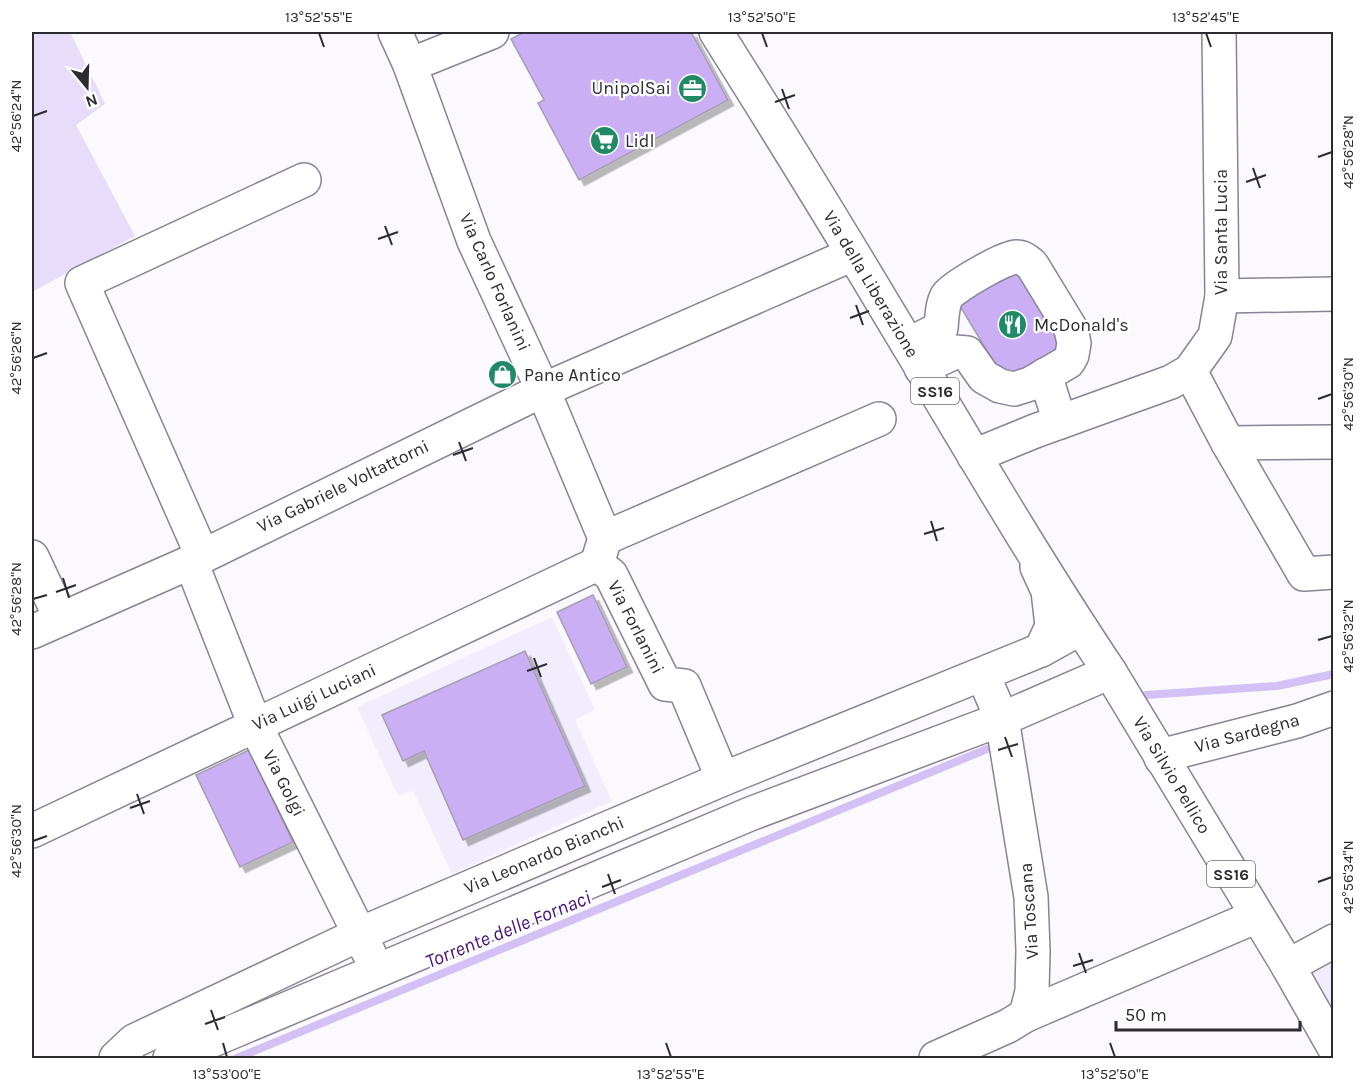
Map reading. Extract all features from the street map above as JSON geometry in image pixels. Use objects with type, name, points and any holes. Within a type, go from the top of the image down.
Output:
[{"type":"street","name":"Via Carlo Forlanini","points":[[396,32],[474,241],[543,390],[601,551]]},
{"type":"street","points":[[410,65],[492,32]]},
{"type":"street","name":"Via della Liberazione","points":[[716,32],[1081,628]]},
{"type":"street","name":"Via Santa Lucia","points":[[974,456],[1171,382],[1190,371],[1215,336],[1222,296],[1219,32]]},
{"type":"street","name":"Via Golgi","points":[[304,180],[82,283],[197,558],[255,724],[378,972]]},
{"type":"street","name":"Via Gabriele Voltattorni","points":[[32,632],[197,558],[543,390],[853,254]]},
{"type":"street","points":[[1013,257],[1024,258],[1032,265],[1071,329],[1074,343],[1068,362],[1030,384],[1014,389],[1000,386],[984,377],[967,353],[915,356],[941,328],[944,302],[949,293],[1001,261],[1013,257]]},
{"type":"street","points":[[1222,296],[1334,294]]},
{"type":"street","points":[[1190,371],[1304,574],[1334,572]]},
{"type":"street","points":[[1045,375],[1060,422]]},
{"type":"street","name":"Via Luigi Luciani","points":[[32,831],[255,724],[601,551],[879,419]]},
{"type":"street","points":[[1228,442],[1334,442]]},
{"type":"street","points":[[1018,528],[1048,591],[1052,626],[1041,650]]},
{"type":"street","name":"Via Forlanini","points":[[601,551],[665,684],[684,686],[723,778]]},
{"type":"street","points":[[32,557],[61,619]]},
{"type":"street","name":"Via Leonardo Bianchi","points":[[116,1059],[134,1041],[360,934],[723,778],[983,675],[1041,650],[1081,628]]},
{"type":"street","name":"Via Silvio Pellico","points":[[1081,628],[1288,966],[1334,1047]]},
{"type":"street","points":[[170,1059],[750,814],[1002,718],[1110,672]]},
{"type":"street","points":[[983,675],[1002,718]]},
{"type":"street","name":"Via Sardegna","points":[[1161,758],[1172,753],[1297,721],[1334,708]]},
{"type":"street","name":"Via Toscana","points":[[1002,718],[1031,897],[1032,991],[1026,1015]]},
{"type":"street","points":[[949,1056],[1026,1015],[1257,916]]},
{"type":"street","points":[[1288,966],[1334,941]]},
{"type":"shaded area","points":[[32,32],[70,32],[105,104],[76,125],[135,236],[32,292]]},
{"type":"shaded area","points":[[552,617],[595,710],[575,720],[612,801],[452,874],[413,790],[398,796],[357,707]]},
{"type":"shaded area","points":[[1333,955],[1333,1011],[1309,968]]},
{"type":"building","name":"Lidl","points":[[524,32],[691,32],[728,100],[579,180],[538,103],[544,100],[511,39]]},
{"type":"building","name":"McDonald's","points":[[1018,265],[1068,349],[1008,386],[957,301]]},
{"type":"building","points":[[593,595],[627,667],[591,684],[557,612]]},
{"type":"building","points":[[525,651],[585,786],[463,840],[424,751],[403,761],[382,715]]},
{"type":"building","points":[[249,750],[293,842],[240,867],[196,775]]},
{"type":"waterway","name":"Torrente delle Fornaci","points":[[1146,695],[1277,686],[1334,674]]},
{"type":"waterway","name":"Torrente delle Fornaci","points":[[237,1058],[992,747]]},
{"type":"place","name":"UnipolSai","points":[[692,88]]},
{"type":"place","name":"Lidl","points":[[604,141]]},
{"type":"place","name":"McDonald's","points":[[1013,325]]},
{"type":"place","name":"Pane Antico","points":[[503,375]]}]
